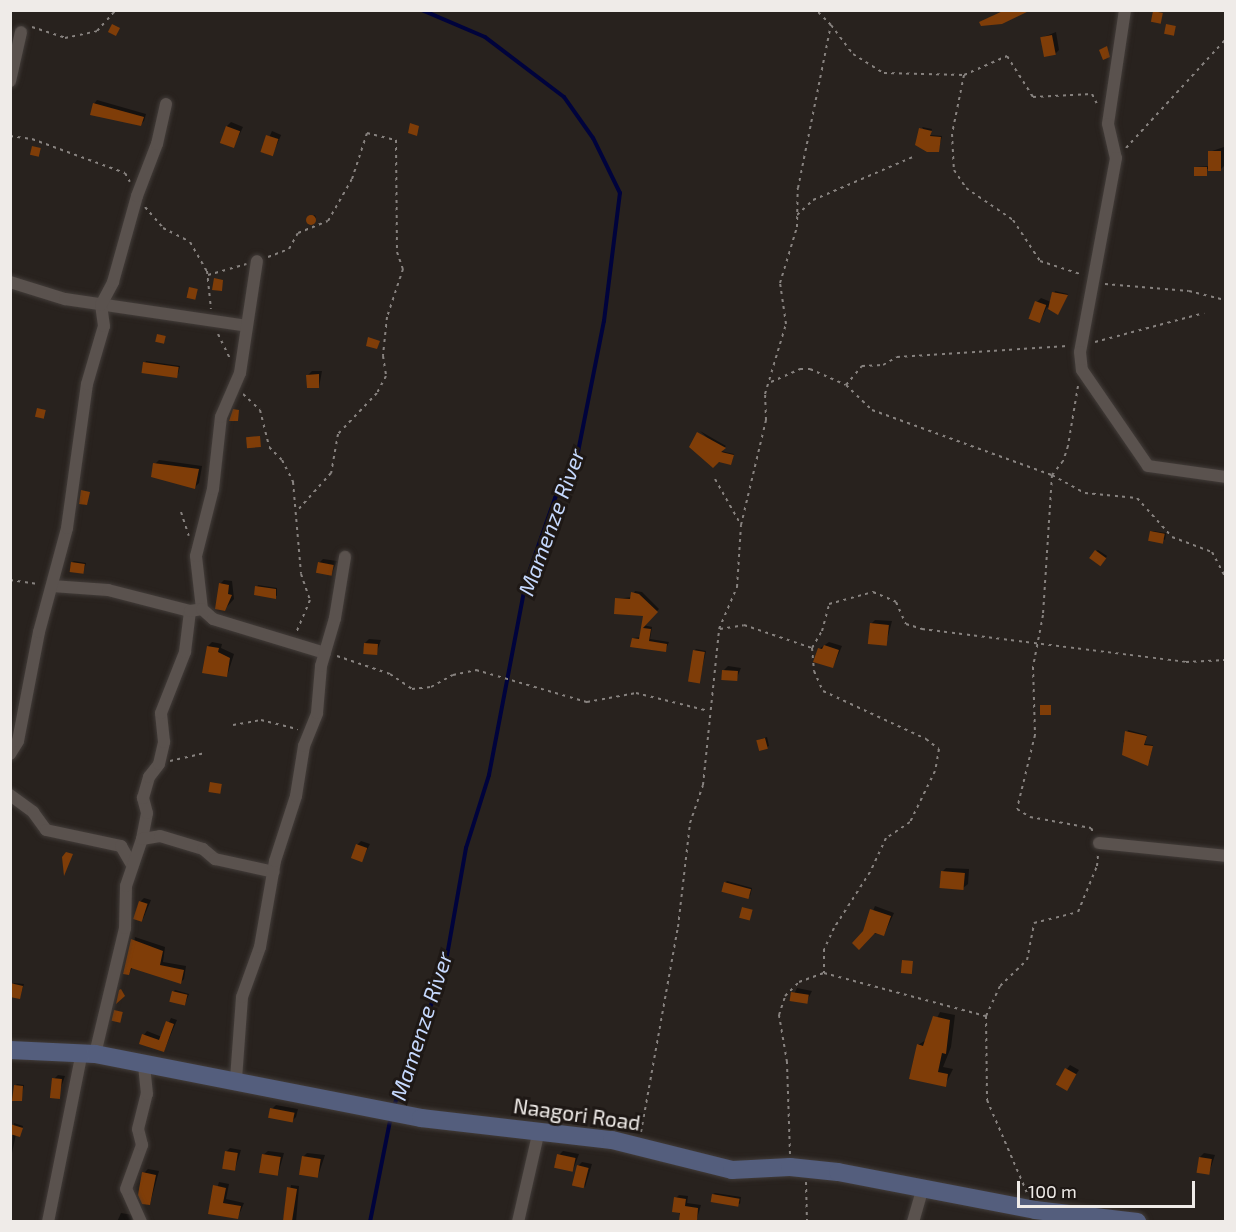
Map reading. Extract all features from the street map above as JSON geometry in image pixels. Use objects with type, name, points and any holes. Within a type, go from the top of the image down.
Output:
[{"type":"street","points":[[1125,10],[1108,124],[1116,158],[1096,280],[1082,345],[1082,370],[1148,466],[1226,477]]},
{"type":"street","points":[[10,81],[21,32]]},
{"type":"street","points":[[11,749],[52,586],[77,470],[87,384],[105,326],[101,305],[113,282],[137,196],[157,144],[166,104]]},
{"type":"street","points":[[48,1221],[88,1053],[120,952],[131,862],[142,839],[147,813],[143,798],[149,777],[159,764],[164,742],[161,713],[185,652],[196,610],[196,556],[213,489],[221,417],[236,383],[248,326],[257,261]]},
{"type":"street","points":[[10,282],[101,305],[112,303],[183,319],[225,320],[248,326]]},
{"type":"street","points":[[236,1079],[242,997],[260,947],[274,872],[296,796],[309,733],[317,713],[325,653],[345,557]]},
{"type":"street","points":[[52,586],[108,590],[196,610],[213,619],[325,653]]},
{"type":"street","points":[[10,795],[33,812],[46,830],[120,846],[131,862]]},
{"type":"street","points":[[142,839],[160,836],[203,849],[215,860],[274,872]]},
{"type":"street","points":[[1099,843],[1226,856]]},
{"type":"street","name":"Naagori Road","points":[[10,1050],[88,1053],[236,1079],[347,1105],[421,1118],[540,1130],[639,1145],[732,1170],[790,1167],[838,1172],[1035,1210],[1091,1218],[1137,1221]]},
{"type":"street","points":[[141,1221],[126,1188],[142,1145],[138,1129],[147,1095],[144,1063]]},
{"type":"street","points":[[518,1221],[540,1130]]},
{"type":"street","points":[[913,1221],[922,1190]]},
{"type":"path","points":[[21,32],[29,25],[64,38],[97,31],[116,10]]},
{"type":"path","points":[[816,10],[831,25],[853,54],[884,73],[964,75],[1007,56],[1033,97],[1092,94],[1108,124]]},
{"type":"path","points":[[639,1145],[678,927],[690,824],[703,785],[719,629],[737,587],[741,525],[766,420],[765,394],[771,382],[786,324],[780,283],[790,258],[798,215],[798,188],[831,25]]},
{"type":"path","points":[[1116,158],[1226,39]]},
{"type":"path","points":[[964,75],[952,134],[954,170],[966,188],[1013,220],[1040,261],[1104,284],[1207,294],[1226,300]]},
{"type":"path","points":[[208,275],[289,249],[298,233],[328,221],[352,179],[367,133],[396,140],[398,252],[403,269],[387,317],[382,356],[386,376],[377,393],[338,434],[331,473],[296,512]]},
{"type":"path","points":[[10,136],[32,139],[125,173],[137,196],[163,228],[190,242],[208,275],[213,321],[236,383],[260,410],[269,447],[282,460],[293,482],[301,574],[310,600],[294,643]]},
{"type":"path","points":[[798,215],[813,200],[913,157]]},
{"type":"path","points":[[846,385],[862,366],[883,365],[897,357],[1082,345],[1204,313]]},
{"type":"path","points":[[771,382],[800,369],[846,385],[872,410],[1052,475],[1085,493],[1137,498],[1173,537],[1212,552],[1226,578]]},
{"type":"path","points":[[1035,1210],[987,1100],[986,1016],[1000,986],[1027,960],[1034,923],[1078,912],[1097,866],[1099,843],[1090,828],[1030,817],[1017,809],[1035,735],[1035,642],[1043,615],[1052,475],[1063,461],[1068,446],[1082,370]]},
{"type":"path","points":[[715,479],[741,525]]},
{"type":"path","points":[[10,580],[52,586]]},
{"type":"path","points":[[824,973],[824,949],[834,928],[870,872],[886,838],[910,822],[935,771],[939,749],[926,739],[823,691],[814,671],[812,648],[830,604],[873,592],[896,602],[906,624],[922,629],[1186,662],[1226,660]]},
{"type":"path","points":[[719,629],[744,625],[812,648]]},
{"type":"path","points":[[325,653],[390,674],[412,689],[431,687],[453,675],[476,670],[587,702],[636,693],[709,711]]},
{"type":"path","points":[[233,725],[261,720],[309,733]]},
{"type":"path","points":[[159,764],[205,753]]},
{"type":"path","points":[[807,1221],[806,1180],[790,1167],[787,1062],[780,1015],[785,996],[792,989],[824,973],[986,1016]]},
{"type":"building","points":[[1005,10],[1031,10],[1002,24],[981,26],[979,22]]},
{"type":"building","points":[[1153,11],[1163,13],[1161,24],[1151,22]]},
{"type":"building","points":[[112,24],[120,28],[116,36],[108,32]]},
{"type":"building","points":[[1166,24],[1176,26],[1174,36],[1164,34]]},
{"type":"building","points":[[1052,35],[1056,55],[1044,57],[1040,37]]},
{"type":"building","points":[[1107,46],[1110,57],[1103,60],[1099,50]]},
{"type":"building","points":[[93,103],[144,117],[141,126],[90,115]]},
{"type":"building","points":[[410,123],[419,126],[417,136],[408,133]]},
{"type":"building","points":[[226,126],[240,131],[234,148],[220,143]]},
{"type":"building","points":[[919,128],[932,131],[930,136],[941,137],[939,152],[927,152],[915,145]]},
{"type":"building","points":[[266,135],[278,139],[273,156],[260,152]]},
{"type":"building","points":[[32,146],[41,148],[39,157],[30,155]]},
{"type":"building","points":[[1208,151],[1221,151],[1221,171],[1208,171]]},
{"type":"building","points":[[1194,167],[1207,167],[1207,176],[1194,176]]},
{"type":"building","points":[[311,215],[316,220],[311,225],[306,220]]},
{"type":"building","points":[[214,278],[223,280],[222,291],[212,290]]},
{"type":"building","points":[[189,287],[198,289],[195,300],[187,298]]},
{"type":"building","points":[[1052,292],[1068,295],[1058,315],[1048,309]]},
{"type":"building","points":[[1035,301],[1046,305],[1040,323],[1029,319]]},
{"type":"building","points":[[157,334],[166,336],[164,344],[155,342]]},
{"type":"building","points":[[368,337],[380,341],[377,349],[366,346]]},
{"type":"building","points":[[143,362],[179,367],[177,378],[141,373]]},
{"type":"building","points":[[319,374],[319,388],[307,388],[306,375]]},
{"type":"building","points":[[37,408],[46,410],[44,419],[35,417]]},
{"type":"building","points":[[233,409],[239,410],[238,421],[229,421]]},
{"type":"building","points":[[697,432],[726,448],[721,452],[734,455],[731,465],[719,462],[713,468],[689,447]]},
{"type":"building","points":[[260,436],[261,447],[247,448],[246,437]]},
{"type":"building","points":[[153,463],[199,469],[195,489],[151,477]]},
{"type":"building","points":[[81,490],[90,492],[87,505],[79,504]]},
{"type":"building","points":[[1150,531],[1165,534],[1163,544],[1148,541]]},
{"type":"building","points":[[1095,550],[1106,558],[1100,566],[1089,558]]},
{"type":"building","points":[[71,562],[85,564],[83,574],[70,572]]},
{"type":"building","points":[[318,562],[334,565],[332,576],[316,573]]},
{"type":"building","points":[[219,583],[229,585],[228,594],[232,595],[225,611],[215,609]]},
{"type":"building","points":[[255,586],[276,589],[276,599],[254,595]]},
{"type":"building","points":[[631,592],[639,594],[658,612],[643,628],[651,629],[649,641],[667,644],[666,652],[630,647],[632,638],[639,639],[643,616],[614,614],[615,598],[630,599]]},
{"type":"building","points":[[870,623],[889,625],[887,646],[868,644]]},
{"type":"building","points":[[364,643],[378,644],[377,655],[363,654]]},
{"type":"building","points":[[824,645],[839,650],[833,668],[813,662],[818,648],[822,649]]},
{"type":"building","points":[[207,646],[219,648],[218,652],[230,658],[227,677],[202,673]]},
{"type":"building","points":[[693,650],[705,652],[700,683],[688,682]]},
{"type":"building","points":[[722,670],[738,671],[737,681],[721,680]]},
{"type":"building","points":[[1040,705],[1051,705],[1051,715],[1040,715]]},
{"type":"building","points":[[1125,731],[1147,736],[1144,745],[1153,746],[1148,766],[1122,755]]},
{"type":"building","points":[[765,738],[768,749],[759,751],[756,740]]},
{"type":"building","points":[[210,782],[222,784],[220,794],[208,792]]},
{"type":"building","points":[[356,844],[367,848],[362,862],[351,858]]},
{"type":"building","points":[[66,852],[73,854],[64,876],[62,857]]},
{"type":"building","points":[[941,871],[965,873],[963,890],[940,888]]},
{"type":"building","points":[[724,882],[751,889],[748,899],[721,892]]},
{"type":"building","points":[[139,901],[148,904],[142,922],[133,919]]},
{"type":"building","points":[[742,907],[753,910],[750,920],[739,918]]},
{"type":"building","points":[[870,909],[891,916],[884,936],[875,933],[859,950],[852,943],[863,931]]},
{"type":"building","points":[[131,939],[163,951],[160,965],[184,970],[181,984],[131,968],[129,975],[123,974]]},
{"type":"building","points":[[902,960],[913,961],[912,974],[901,973]]},
{"type":"building","points":[[10,983],[23,986],[20,999],[10,997]]},
{"type":"building","points":[[121,989],[125,996],[116,1004],[119,990]]},
{"type":"building","points":[[172,991],[188,995],[185,1006],[169,1002]]},
{"type":"building","points":[[791,992],[809,995],[807,1004],[790,1001]]},
{"type":"building","points":[[114,1010],[123,1012],[120,1023],[112,1021]]},
{"type":"building","points":[[933,1016],[950,1020],[946,1054],[942,1053],[938,1072],[948,1074],[946,1087],[909,1079],[917,1044],[923,1046]]},
{"type":"building","points":[[166,1021],[174,1024],[164,1052],[139,1044],[142,1034],[159,1040]]},
{"type":"building","points":[[1065,1068],[1076,1074],[1067,1091],[1056,1085]]},
{"type":"building","points":[[52,1078],[62,1079],[60,1099],[50,1098]]},
{"type":"building","points":[[14,1085],[23,1086],[22,1101],[12,1101]]},
{"type":"building","points":[[270,1108],[295,1113],[293,1123],[268,1118]]},
{"type":"building","points":[[10,1124],[23,1128],[20,1137],[10,1134]]},
{"type":"building","points":[[225,1151],[238,1153],[235,1171],[222,1169]]},
{"type":"building","points":[[262,1154],[281,1157],[278,1176],[259,1173]]},
{"type":"building","points":[[557,1154],[576,1158],[573,1172],[554,1168]]},
{"type":"building","points":[[302,1156],[321,1159],[318,1178],[299,1175]]},
{"type":"building","points":[[1199,1157],[1212,1159],[1209,1175],[1196,1173]]},
{"type":"building","points":[[577,1165],[589,1168],[584,1188],[572,1185]]},
{"type":"building","points":[[142,1172],[156,1175],[150,1205],[142,1204],[138,1195]]},
{"type":"building","points":[[213,1185],[226,1188],[223,1203],[241,1206],[238,1219],[208,1214]]},
{"type":"building","points":[[287,1187],[297,1189],[292,1221],[283,1221]]},
{"type":"building","points":[[712,1194],[740,1199],[738,1207],[711,1202]]},
{"type":"building","points":[[674,1197],[686,1199],[685,1206],[698,1208],[697,1221],[679,1221],[680,1213],[672,1212]]},
{"type":"waterway","name":"Mamenze River","points":[[394,1106],[445,967],[466,848],[489,775],[526,581],[555,498],[578,452],[604,321],[620,193],[593,138],[564,97],[485,37],[422,10]]},
{"type":"waterway","name":"Mamenze River","points":[[370,1222],[391,1116]]}]
